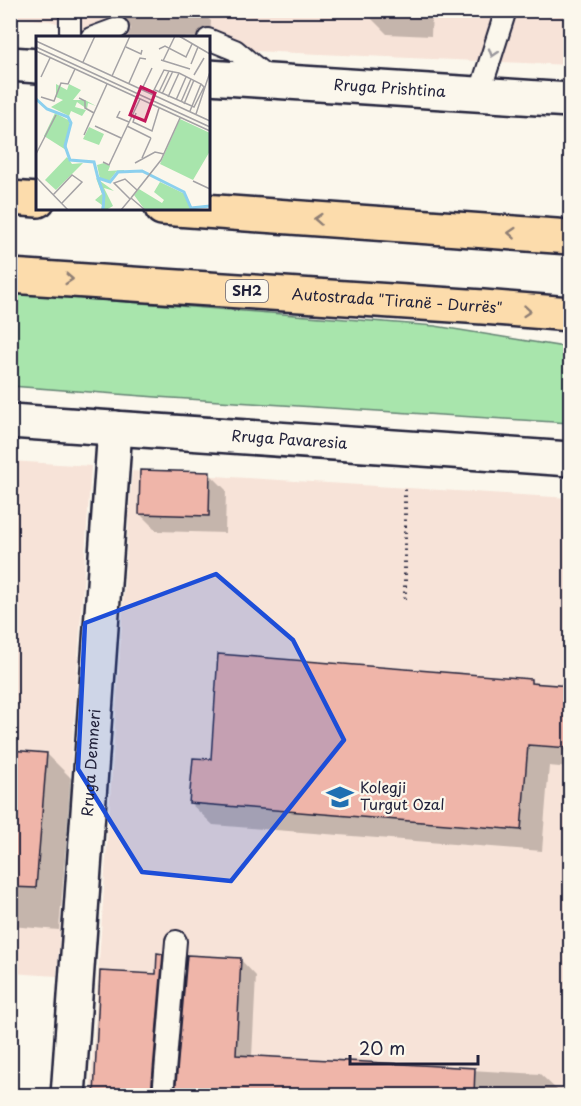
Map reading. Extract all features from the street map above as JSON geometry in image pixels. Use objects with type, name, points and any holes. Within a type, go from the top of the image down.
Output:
[{"type":"highway","points":[[10,198],[36,200]]},
{"type":"highway","points":[[190,210],[570,237]]},
{"type":"highway","name":"Autostrada \"Tiranë - Durrës\"","points":[[10,276],[483,307],[570,315]]},
{"type":"main road","points":[[10,64],[36,66]]},
{"type":"main road","name":"Rruga Prishtina","points":[[210,77],[570,100]]},
{"type":"main road","name":"Rruga Pavaresia","points":[[10,421],[570,459]]},
{"type":"main road","name":"Rruga Demneri","points":[[68,1095],[115,428]]},
{"type":"lane","points":[[70,10],[70,36]]},
{"type":"lane","points":[[479,94],[506,10]]},
{"type":"lane","points":[[96,36],[118,28]]},
{"type":"lane","points":[[210,39],[235,50],[273,81]]},
{"type":"lane","points":[[163,1095],[176,941]]},
{"type":"path","points":[[405,599],[406,448]]},
{"type":"highlighted area","points":[[216,574],[293,640],[344,740],[231,881],[142,872],[78,769],[85,623]]},
{"type":"shaded area","points":[[11,10],[570,11],[570,65],[210,49],[210,36],[102,36],[50,21],[11,17]]},
{"type":"shaded area","points":[[10,461],[91,466],[57,976],[11,973]]},
{"type":"shaded area","name":"Kolegji Turgut Ozal","points":[[132,471],[570,498],[570,1095],[90,1096]]},
{"type":"green space","points":[[11,293],[435,326],[570,348],[570,423],[11,386]]},
{"type":"building","points":[[140,470],[210,472],[209,516],[139,514]]},
{"type":"building","points":[[218,654],[531,679],[531,683],[570,686],[570,748],[528,745],[521,830],[189,803],[193,758],[211,759]]},
{"type":"building","points":[[10,750],[47,753],[36,888],[10,887]]},
{"type":"building","points":[[157,953],[163,954],[151,1095],[94,1095],[100,971],[156,974]]},
{"type":"building","points":[[187,955],[241,958],[236,1055],[475,1068],[474,1095],[175,1095]]},
{"type":"place","name":"Kolegji Turgut Ozal","points":[[340,797]]}]
